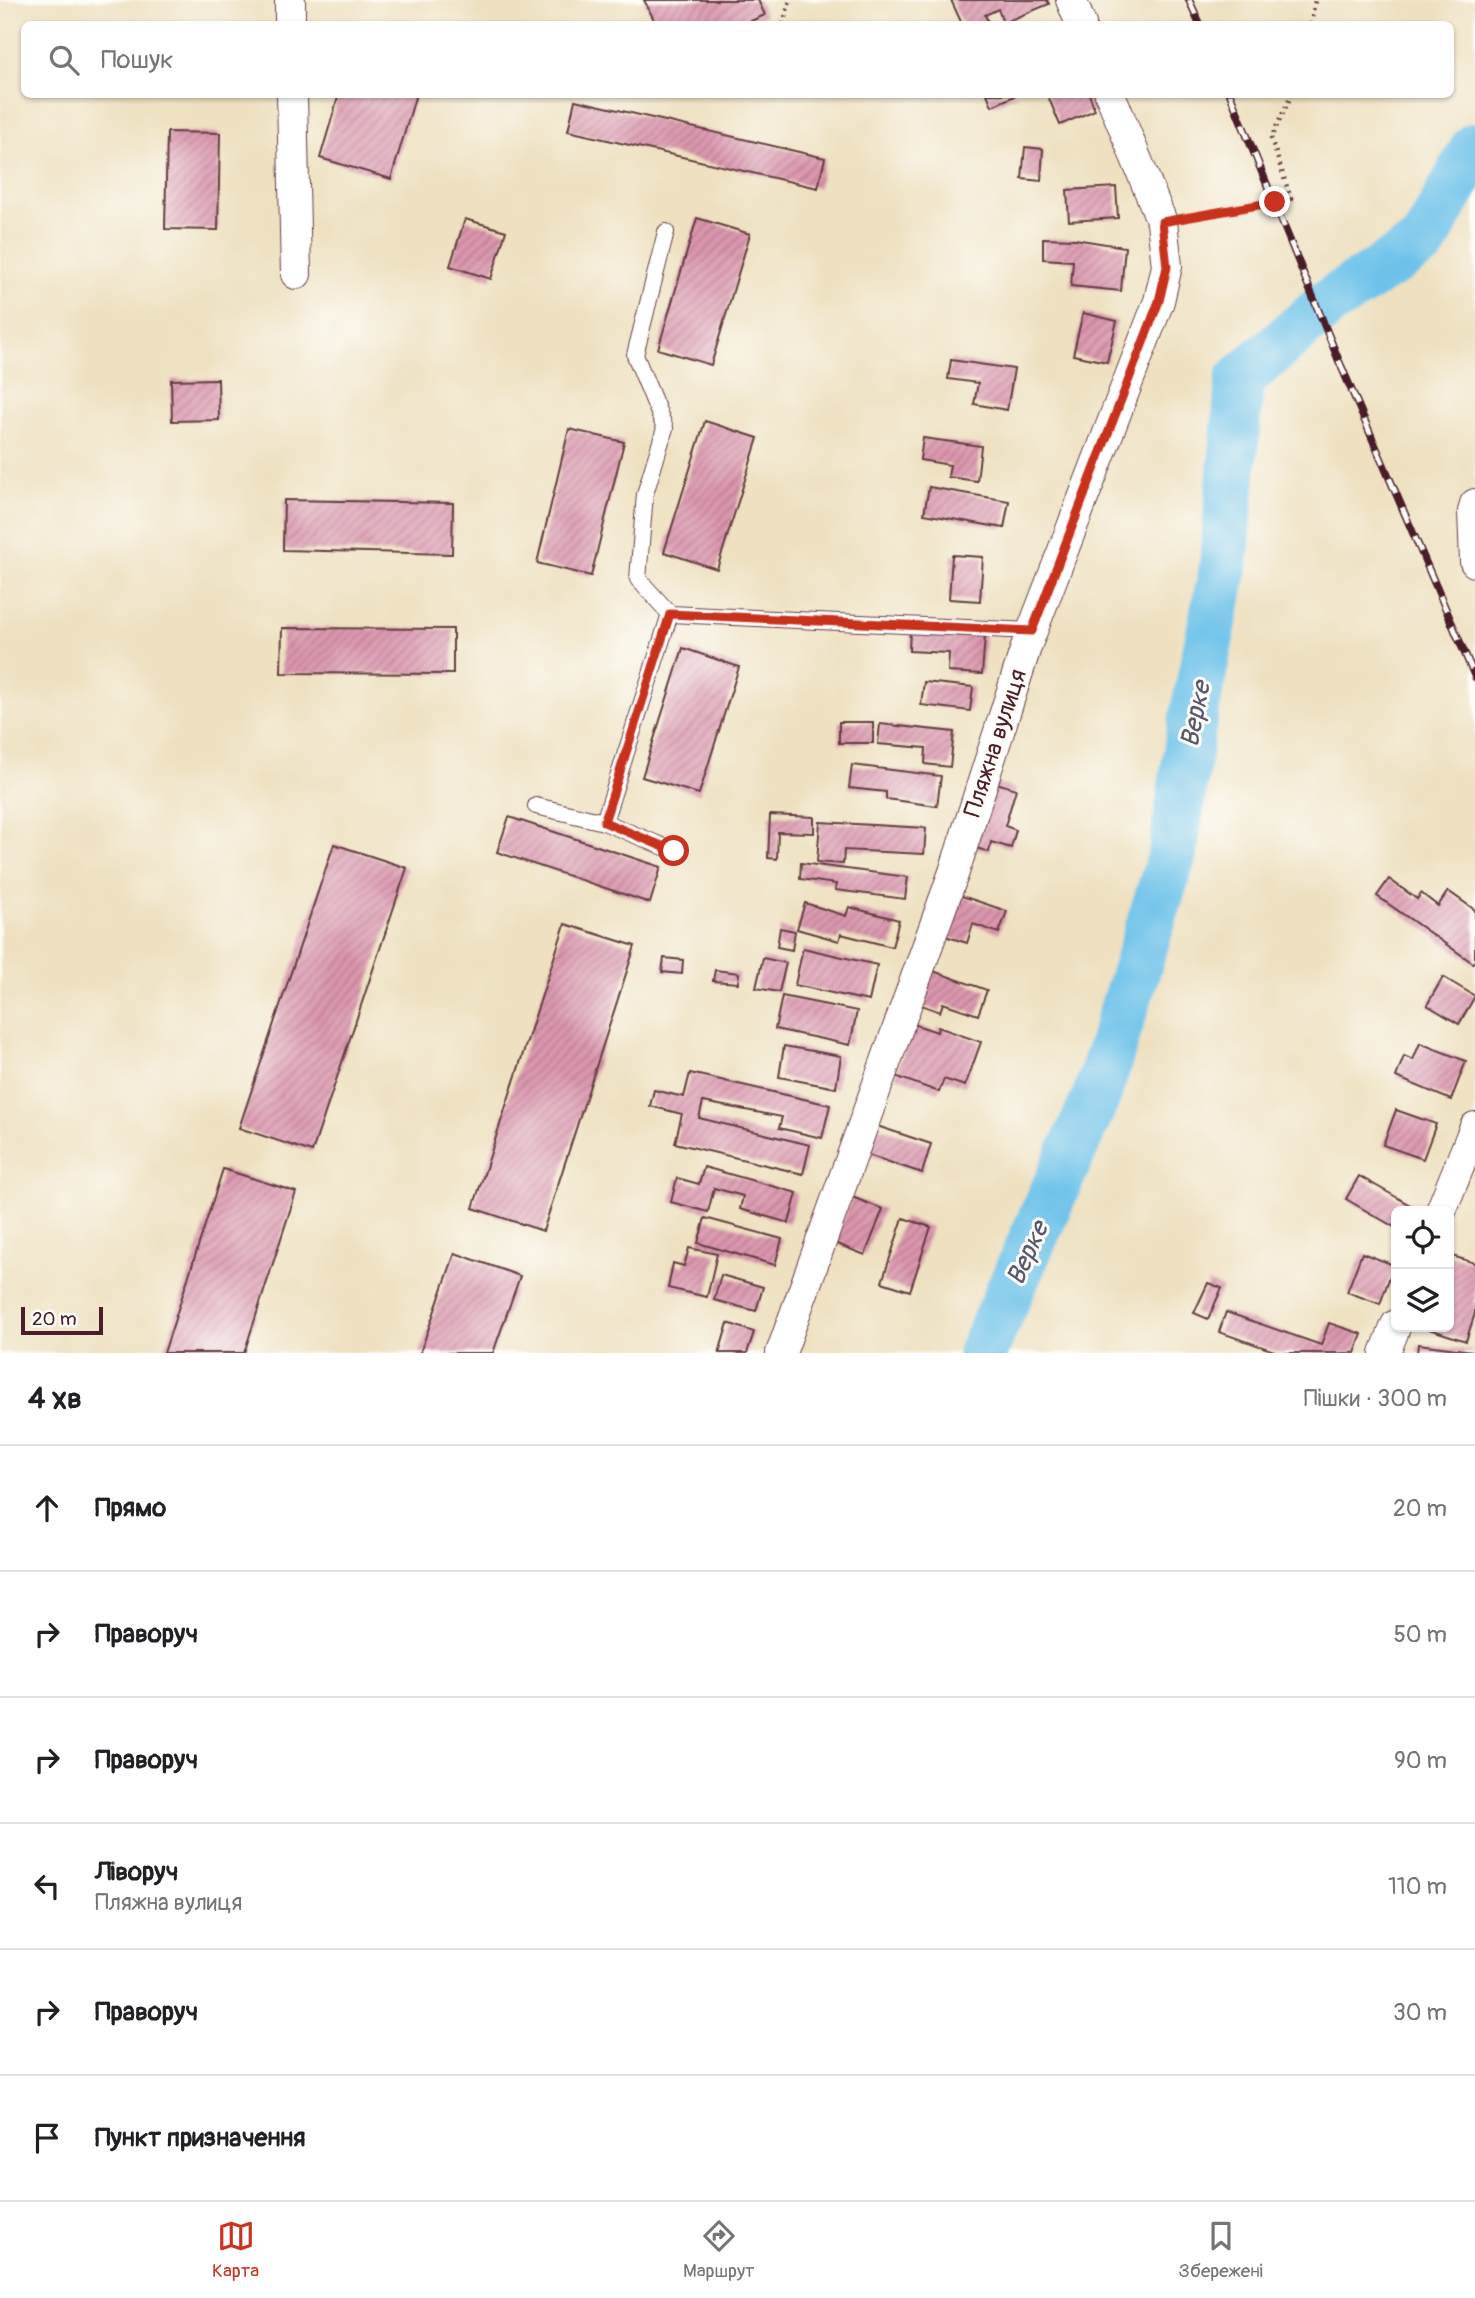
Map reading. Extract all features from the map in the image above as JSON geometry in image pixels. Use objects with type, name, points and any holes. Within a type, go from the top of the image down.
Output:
[{"type":"street","points":[[290,0],[290,21]]},
{"type":"street","points":[[1070,0],[1080,21]]},
{"type":"street","points":[[292,98],[296,274]]},
{"type":"street","name":"Пляжна вулиця","points":[[781,1353],[954,872],[1032,631],[1159,301],[1167,267],[1162,222],[1112,98]]},
{"type":"street","points":[[1475,504],[1475,562]]},
{"type":"street","points":[[1443,1206],[1475,1127]]},
{"type":"street","points":[[1385,1353],[1393,1332]]},
{"type":"lane","points":[[666,232],[635,355],[665,428],[645,494],[638,579],[670,614],[1032,631]]},
{"type":"lane","points":[[604,822],[670,614]]},
{"type":"lane","points":[[536,806],[604,822],[674,851]]},
{"type":"path","points":[[784,21],[790,0]]},
{"type":"path","points":[[1312,21],[1315,0]]},
{"type":"path","points":[[1162,222],[1291,199],[1272,138],[1290,98]]},
{"type":"building","points":[[644,0],[758,0],[765,15],[751,21],[654,21]]},
{"type":"building","points":[[951,0],[1047,0],[1049,4],[1008,21],[1002,21],[998,9],[985,15],[988,21],[961,21]]},
{"type":"building","points":[[338,98],[415,98],[391,179],[320,158]]},
{"type":"building","points":[[989,98],[1010,98],[992,106]]},
{"type":"building","points":[[1049,98],[1090,98],[1095,110],[1060,125]]},
{"type":"building","points":[[575,100],[825,158],[818,188],[568,131]]},
{"type":"building","points":[[167,132],[220,133],[218,230],[165,229]]},
{"type":"building","points":[[1025,147],[1043,149],[1041,181],[1022,179]]},
{"type":"building","points":[[1116,187],[1118,218],[1069,221],[1067,190]]},
{"type":"building","points":[[697,218],[750,234],[711,365],[658,349]]},
{"type":"building","points":[[465,219],[506,231],[491,279],[450,266]]},
{"type":"building","points":[[1043,238],[1075,239],[1125,247],[1121,291],[1071,286],[1073,261],[1043,259]]},
{"type":"building","points":[[1083,313],[1117,321],[1107,362],[1073,355]]},
{"type":"building","points":[[951,360],[1014,369],[1007,410],[974,404],[978,383],[948,379]]},
{"type":"building","points":[[218,379],[219,420],[172,421],[171,380]]},
{"type":"building","points":[[705,421],[758,438],[717,569],[664,552]]},
{"type":"building","points":[[569,429],[624,442],[591,576],[537,563]]},
{"type":"building","points":[[923,438],[981,446],[977,481],[948,477],[950,465],[920,460]]},
{"type":"building","points":[[929,487],[1009,501],[1004,528],[924,514]]},
{"type":"building","points":[[284,500],[453,503],[452,554],[283,550]]},
{"type":"building","points":[[952,555],[983,557],[980,601],[949,599]]},
{"type":"building","points":[[282,628],[453,629],[453,674],[281,673]]},
{"type":"building","points":[[910,630],[985,636],[982,674],[948,672],[949,653],[909,651]]},
{"type":"building","points":[[683,648],[739,667],[699,794],[642,777]]},
{"type":"building","points":[[924,682],[973,687],[970,711],[921,705]]},
{"type":"building","points":[[839,722],[873,722],[873,743],[839,743]]},
{"type":"building","points":[[880,724],[954,732],[950,767],[925,764],[926,748],[878,744]]},
{"type":"building","points":[[852,765],[941,776],[937,806],[886,799],[886,792],[849,788]]},
{"type":"building","points":[[993,782],[1016,789],[1005,826],[1016,830],[1011,848],[991,842],[989,852],[973,847]]},
{"type":"building","points":[[770,815],[814,817],[814,833],[778,832],[777,859],[768,858]]},
{"type":"building","points":[[509,817],[661,867],[650,903],[497,852]]},
{"type":"building","points":[[820,822],[926,828],[924,854],[844,850],[843,864],[817,862]]},
{"type":"building","points":[[334,844],[407,868],[312,1152],[239,1128]]},
{"type":"building","points":[[801,863],[908,877],[905,899],[835,890],[836,884],[800,879]]},
{"type":"building","points":[[1389,879],[1417,899],[1421,893],[1438,906],[1448,891],[1475,910],[1475,961],[1473,963],[1377,896]]},
{"type":"building","points":[[956,894],[1007,911],[999,933],[973,924],[967,943],[942,935]]},
{"type":"building","points":[[805,903],[846,916],[849,907],[899,920],[892,947],[841,934],[839,941],[797,929]]},
{"type":"building","points":[[565,924],[635,946],[543,1231],[473,1208]]},
{"type":"building","points":[[780,928],[795,931],[792,950],[777,947]]},
{"type":"building","points":[[803,948],[877,965],[869,1001],[795,985]]},
{"type":"building","points":[[664,958],[683,960],[682,974],[662,972]]},
{"type":"building","points":[[763,958],[786,963],[779,992],[756,988]]},
{"type":"building","points":[[715,970],[739,973],[738,983],[713,981]]},
{"type":"building","points":[[933,971],[987,990],[978,1015],[943,1003],[940,1012],[921,1005]]},
{"type":"building","points":[[1443,977],[1475,996],[1459,1024],[1427,1005]]},
{"type":"building","points":[[782,996],[857,1011],[850,1045],[775,1029]]},
{"type":"building","points":[[913,1024],[937,1032],[938,1027],[981,1042],[965,1086],[944,1079],[939,1092],[895,1076]]},
{"type":"building","points":[[1420,1043],[1466,1061],[1451,1100],[1396,1077],[1404,1056],[1413,1060]]},
{"type":"building","points":[[784,1046],[841,1056],[836,1088],[779,1077]]},
{"type":"building","points":[[690,1073],[830,1105],[822,1138],[779,1128],[782,1117],[703,1102],[699,1118],[810,1145],[803,1174],[675,1143],[682,1114],[650,1106],[654,1090],[684,1097]]},
{"type":"building","points":[[1396,1110],[1436,1124],[1423,1159],[1383,1145]]},
{"type":"building","points":[[877,1126],[931,1144],[922,1173],[868,1155]]},
{"type":"building","points":[[704,1167],[797,1193],[789,1223],[740,1209],[743,1196],[714,1188],[708,1212],[671,1202],[677,1178],[699,1184]]},
{"type":"building","points":[[223,1169],[296,1192],[244,1353],[164,1353]]},
{"type":"building","points":[[1359,1176],[1412,1206],[1391,1206],[1391,1225],[1346,1199]]},
{"type":"building","points":[[852,1197],[883,1209],[865,1255],[834,1243]]},
{"type":"building","points":[[705,1218],[782,1239],[775,1265],[698,1243]]},
{"type":"building","points":[[903,1218],[931,1227],[910,1291],[882,1282]]},
{"type":"building","points":[[689,1248],[717,1254],[707,1297],[668,1288],[673,1263],[684,1266]]},
{"type":"building","points":[[455,1253],[520,1276],[493,1353],[420,1353]]},
{"type":"building","points":[[1362,1253],[1391,1264],[1391,1273],[1380,1304],[1347,1292]]},
{"type":"building","points":[[1454,1257],[1475,1263],[1475,1313],[1466,1341],[1438,1332],[1454,1332]]},
{"type":"building","points":[[721,1275],[763,1287],[756,1311],[714,1300]]},
{"type":"building","points":[[1208,1283],[1222,1288],[1208,1319],[1194,1313]]},
{"type":"building","points":[[1226,1312],[1321,1345],[1329,1323],[1362,1334],[1355,1353],[1280,1353],[1219,1332]]},
{"type":"building","points":[[728,1323],[754,1332],[747,1353],[719,1353]]},
{"type":"building","points":[[1418,1344],[1472,1351],[1472,1353],[1417,1353]]},
{"type":"waterway","name":"Верке","points":[[982,1353],[1097,1095],[1173,852],[1190,735],[1223,570],[1240,379],[1330,302],[1423,243],[1475,147]]},
{"type":"railway","points":[[1189,0],[1199,21]]},
{"type":"railway","points":[[1232,98],[1339,361],[1475,677]]},
{"type":"route","points":[[674,851],[604,822],[670,614],[1032,631],[1159,301],[1167,267],[1162,222],[1275,202]]}]
